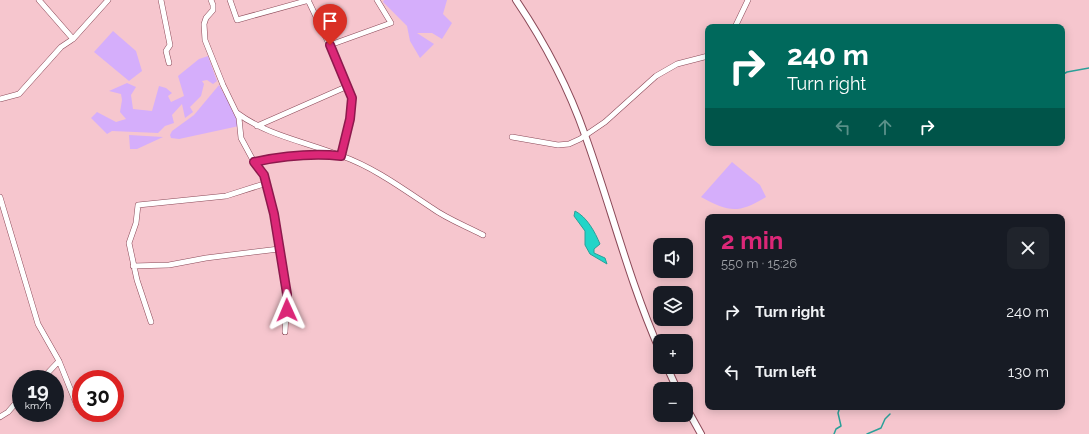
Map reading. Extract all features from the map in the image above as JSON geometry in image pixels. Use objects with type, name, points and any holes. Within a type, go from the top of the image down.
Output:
[{"type":"main road","points":[[516,0],[547,52],[585,134],[631,277],[653,334]]},
{"type":"main road","points":[[693,419],[702,434]]},
{"type":"street","points":[[39,0],[73,39]]},
{"type":"street","points":[[0,99],[19,94],[61,47],[73,39],[108,0]]},
{"type":"street","points":[[161,0],[170,45],[166,51],[169,63]]},
{"type":"street","points":[[211,0],[214,5],[206,18],[203,32],[223,85],[237,113],[241,138],[254,162],[264,175],[267,183],[287,294],[285,332]]},
{"type":"street","points":[[230,0],[237,20],[300,1],[309,0],[352,98],[350,119],[341,156]]},
{"type":"street","points":[[330,45],[391,23],[376,0]]},
{"type":"street","points":[[736,24],[748,0]]},
{"type":"street","points":[[512,137],[558,145],[569,144],[580,140],[585,134],[605,122],[656,76],[676,64],[705,57]]},
{"type":"street","points":[[257,126],[348,86]]},
{"type":"street","points":[[237,113],[271,133],[341,156],[389,178],[433,209],[483,235]]},
{"type":"street","points":[[254,162],[277,157],[323,154],[341,156]]},
{"type":"street","points":[[151,322],[133,266],[129,243],[136,223],[138,205],[218,197],[267,183]]},
{"type":"street","points":[[0,197],[38,324],[59,361],[72,393]]},
{"type":"street","points":[[0,223],[6,219]]},
{"type":"street","points":[[133,266],[169,265],[206,258],[279,249]]},
{"type":"street","points":[[50,370],[59,361]]},
{"type":"street","points":[[0,417],[12,407]]},
{"type":"shaded area","points":[[384,0],[447,0],[443,14],[452,23],[442,39],[432,33],[417,33],[434,44],[420,58],[410,41],[407,26],[383,2]]},
{"type":"shaded area","points":[[113,31],[136,51],[142,71],[129,81],[94,52]]},
{"type":"shaded area","points":[[208,56],[217,81],[213,84],[207,80],[202,81],[204,84],[201,96],[190,107],[193,112],[185,118],[182,104],[172,115],[174,123],[165,126],[158,133],[112,131],[107,134],[91,118],[97,112],[116,122],[126,119],[120,112],[122,100],[121,94],[109,91],[127,83],[136,87],[131,95],[133,109],[152,111],[159,86],[166,88],[172,93],[168,96],[171,102],[184,96],[178,76],[199,59]]},
{"type":"shaded area","points":[[219,85],[236,115],[239,126],[179,139],[171,138],[170,135],[172,131],[194,115]]},
{"type":"shaded area","points":[[129,135],[163,137],[137,149],[130,149]]},
{"type":"shaded area","points":[[732,162],[760,185],[766,197],[748,206],[734,209],[719,206],[701,197]]},
{"type":"water","points":[[575,211],[587,221],[593,230],[600,244],[594,249],[594,253],[605,258],[607,264],[590,254],[585,245],[585,231],[574,216]]},
{"type":"waterway","points":[[1065,73],[1089,68]]},
{"type":"waterway","points":[[834,434],[836,429],[841,426],[838,413],[839,410]]},
{"type":"waterway","points":[[867,434],[881,428],[885,419],[890,414]]},
{"type":"route","points":[[287,310],[287,294],[274,214],[264,175],[254,162],[277,157],[323,154],[341,156],[350,119],[352,98],[343,73],[330,45]]}]
